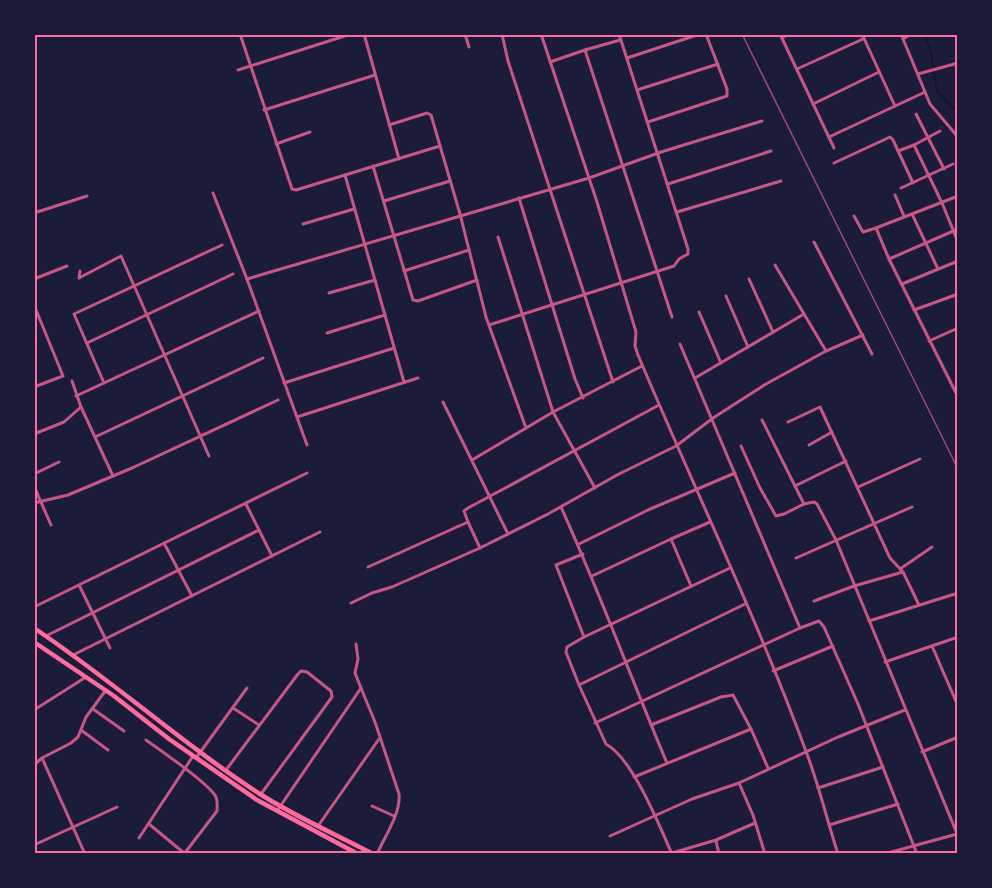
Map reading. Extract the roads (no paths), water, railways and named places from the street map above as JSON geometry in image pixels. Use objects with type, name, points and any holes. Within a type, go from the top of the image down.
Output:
[{"type":"main road","points":[[34,628],[200,752],[261,794],[375,854]]},
{"type":"main road","points":[[34,642],[106,690],[194,757],[257,800],[358,854]]},
{"type":"street","points":[[240,34],[292,189],[440,146]]},
{"type":"street","points":[[238,70],[351,34]]},
{"type":"street","points":[[364,34],[399,159]]},
{"type":"street","points":[[465,34],[469,47]]},
{"type":"street","points":[[502,34],[512,73],[613,382]]},
{"type":"street","points":[[541,34],[589,178],[636,332],[635,346],[642,366],[730,568],[806,752],[838,854]]},
{"type":"street","points":[[489,325],[674,266],[689,252],[619,34]]},
{"type":"street","points":[[627,58],[700,34]]},
{"type":"street","points":[[648,122],[727,96],[727,89],[706,34]]},
{"type":"street","points":[[788,34],[781,36],[834,148]]},
{"type":"street","points":[[862,34],[895,106]]},
{"type":"street","points":[[901,34],[930,104],[957,137]]},
{"type":"street","points":[[903,39],[911,34]]},
{"type":"street","points":[[797,69],[864,39]]},
{"type":"street","points":[[550,62],[621,40]]},
{"type":"street","points":[[585,50],[672,316]]},
{"type":"street","points":[[918,74],[957,63]]},
{"type":"street","points":[[637,90],[718,64]]},
{"type":"street","points":[[813,104],[879,72]]},
{"type":"street","points":[[264,110],[375,75]]},
{"type":"street","points":[[829,137],[925,92]]},
{"type":"street","points":[[389,125],[429,114],[460,214],[489,325],[526,428]]},
{"type":"street","points":[[916,114],[944,169]]},
{"type":"street","points":[[247,279],[460,214],[589,178],[658,153],[762,121]]},
{"type":"street","points":[[898,151],[940,131]]},
{"type":"street","points":[[276,144],[310,132]]},
{"type":"street","points":[[834,163],[890,137],[913,183]]},
{"type":"street","points":[[914,144],[942,203],[957,242]]},
{"type":"street","points":[[668,184],[771,151]]},
{"type":"street","points":[[901,188],[953,164]]},
{"type":"street","points":[[373,166],[412,298],[415,301],[477,280]]},
{"type":"street","points":[[345,175],[404,382]]},
{"type":"street","points":[[384,201],[450,181]]},
{"type":"street","points":[[677,212],[781,181]]},
{"type":"street","points":[[213,193],[259,311],[307,445]]},
{"type":"street","points":[[896,195],[904,216]]},
{"type":"street","points":[[34,213],[87,196]]},
{"type":"street","points":[[854,216],[863,232],[957,196]]},
{"type":"street","points":[[519,198],[583,398]]},
{"type":"street","points":[[303,224],[354,209]]},
{"type":"street","points":[[912,213],[938,269]]},
{"type":"street","points":[[876,228],[889,259],[957,394]]},
{"type":"street","points":[[889,259],[957,229]]},
{"type":"street","points":[[498,237],[553,412],[595,488]]},
{"type":"street","points":[[814,242],[872,354]]},
{"type":"street","points":[[104,383],[74,314],[222,245]]},
{"type":"street","points":[[404,271],[469,250]]},
{"type":"street","points":[[80,271],[79,278],[121,256],[133,288],[209,456]]},
{"type":"street","points":[[902,284],[957,261]]},
{"type":"street","points":[[775,265],[826,351]]},
{"type":"street","points":[[34,279],[67,266]]},
{"type":"street","points":[[87,343],[233,274]]},
{"type":"street","points":[[749,279],[773,332]]},
{"type":"street","points":[[329,293],[375,280]]},
{"type":"street","points":[[914,310],[957,294]]},
{"type":"street","points":[[726,296],[748,347]]},
{"type":"street","points":[[34,305],[63,376],[34,387]]},
{"type":"street","points":[[76,396],[259,311]]},
{"type":"street","points":[[699,312],[721,363]]},
{"type":"street","points":[[327,333],[385,315]]},
{"type":"street","points":[[695,378],[804,315]]},
{"type":"street","points":[[929,340],[957,328]]},
{"type":"street","points":[[351,603],[480,548],[561,507],[676,446],[713,418],[766,384],[826,351],[863,334]]},
{"type":"street","points":[[681,344],[800,628]]},
{"type":"street","points":[[284,383],[394,348]]},
{"type":"street","points":[[94,437],[263,358]]},
{"type":"street","points":[[472,460],[553,412],[642,366]]},
{"type":"street","points":[[297,417],[418,378]]},
{"type":"street","points":[[72,381],[76,396],[113,476]]},
{"type":"street","points":[[34,503],[68,495],[278,400]]},
{"type":"street","points":[[443,402],[508,534]]},
{"type":"street","points":[[480,548],[464,511],[659,405]]},
{"type":"street","points":[[34,434],[64,422],[81,407]]},
{"type":"street","points":[[788,422],[820,407],[890,558],[902,570],[919,605]]},
{"type":"street","points":[[762,420],[804,504]]},
{"type":"street","points":[[809,445],[832,432]]},
{"type":"street","points":[[741,446],[776,516],[804,504],[814,502],[817,504],[836,540],[957,835],[884,854]]},
{"type":"street","points":[[858,487],[920,459]]},
{"type":"street","points":[[795,486],[846,461]]},
{"type":"street","points":[[34,474],[59,462]]},
{"type":"street","points":[[34,607],[307,473]]},
{"type":"street","points":[[579,544],[735,473]]},
{"type":"street","points":[[34,486],[51,525]]},
{"type":"street","points":[[246,503],[272,556]]},
{"type":"street","points":[[561,507],[579,544],[667,763]]},
{"type":"street","points":[[796,558],[912,507]]},
{"type":"street","points":[[368,567],[468,522]]},
{"type":"street","points":[[592,576],[710,522]]},
{"type":"street","points":[[46,636],[259,530]]},
{"type":"street","points":[[73,655],[320,532]]},
{"type":"street","points":[[670,539],[691,586]]},
{"type":"street","points":[[165,543],[192,596]]},
{"type":"street","points":[[814,601],[902,570],[932,548]]},
{"type":"street","points":[[583,554],[556,566],[584,637]]},
{"type":"street","points":[[730,568],[584,637],[567,647],[566,652],[606,744],[614,749],[634,777],[656,816],[672,853],[716,840],[755,823]]},
{"type":"street","points":[[79,585],[110,648]]},
{"type":"street","points":[[869,621],[957,594]]},
{"type":"street","points":[[579,686],[745,604]]},
{"type":"street","points":[[595,723],[819,621],[833,646],[867,725],[917,854]]},
{"type":"street","points":[[885,662],[957,637]]},
{"type":"street","points":[[356,644],[358,659],[355,673],[399,794],[394,816],[375,854]]},
{"type":"street","points":[[773,671],[833,646]]},
{"type":"street","points":[[932,646],[957,706]]},
{"type":"street","points":[[226,770],[301,671],[307,672],[333,694],[261,794]]},
{"type":"street","points":[[34,710],[87,677]]},
{"type":"street","points":[[139,838],[184,768],[200,752],[247,688]]},
{"type":"street","points":[[277,811],[361,688]]},
{"type":"street","points":[[34,765],[78,737],[106,690]]},
{"type":"street","points":[[651,725],[722,697],[733,695],[768,768]]},
{"type":"street","points":[[233,707],[259,725]]},
{"type":"street","points":[[93,709],[124,731]]},
{"type":"street","points":[[610,836],[692,799],[739,783],[768,768],[905,710]]},
{"type":"street","points":[[634,777],[751,729]]},
{"type":"street","points":[[81,730],[108,750]]},
{"type":"street","points":[[922,752],[957,737]]},
{"type":"street","points":[[318,826],[380,739]]},
{"type":"street","points":[[146,740],[211,791],[218,804],[217,811],[184,853],[149,824]]},
{"type":"street","points":[[42,758],[85,854]]},
{"type":"street","points":[[818,788],[883,767]]},
{"type":"street","points":[[739,783],[765,854]]},
{"type":"street","points":[[829,825],[898,804]]},
{"type":"street","points":[[372,806],[394,816]]},
{"type":"street","points":[[34,844],[117,807]]},
{"type":"street","points":[[716,840],[719,854]]},
{"type":"waterway","points":[[925,34],[937,91],[958,113]]},
{"type":"railway","points":[[742,34],[958,469]]}]
